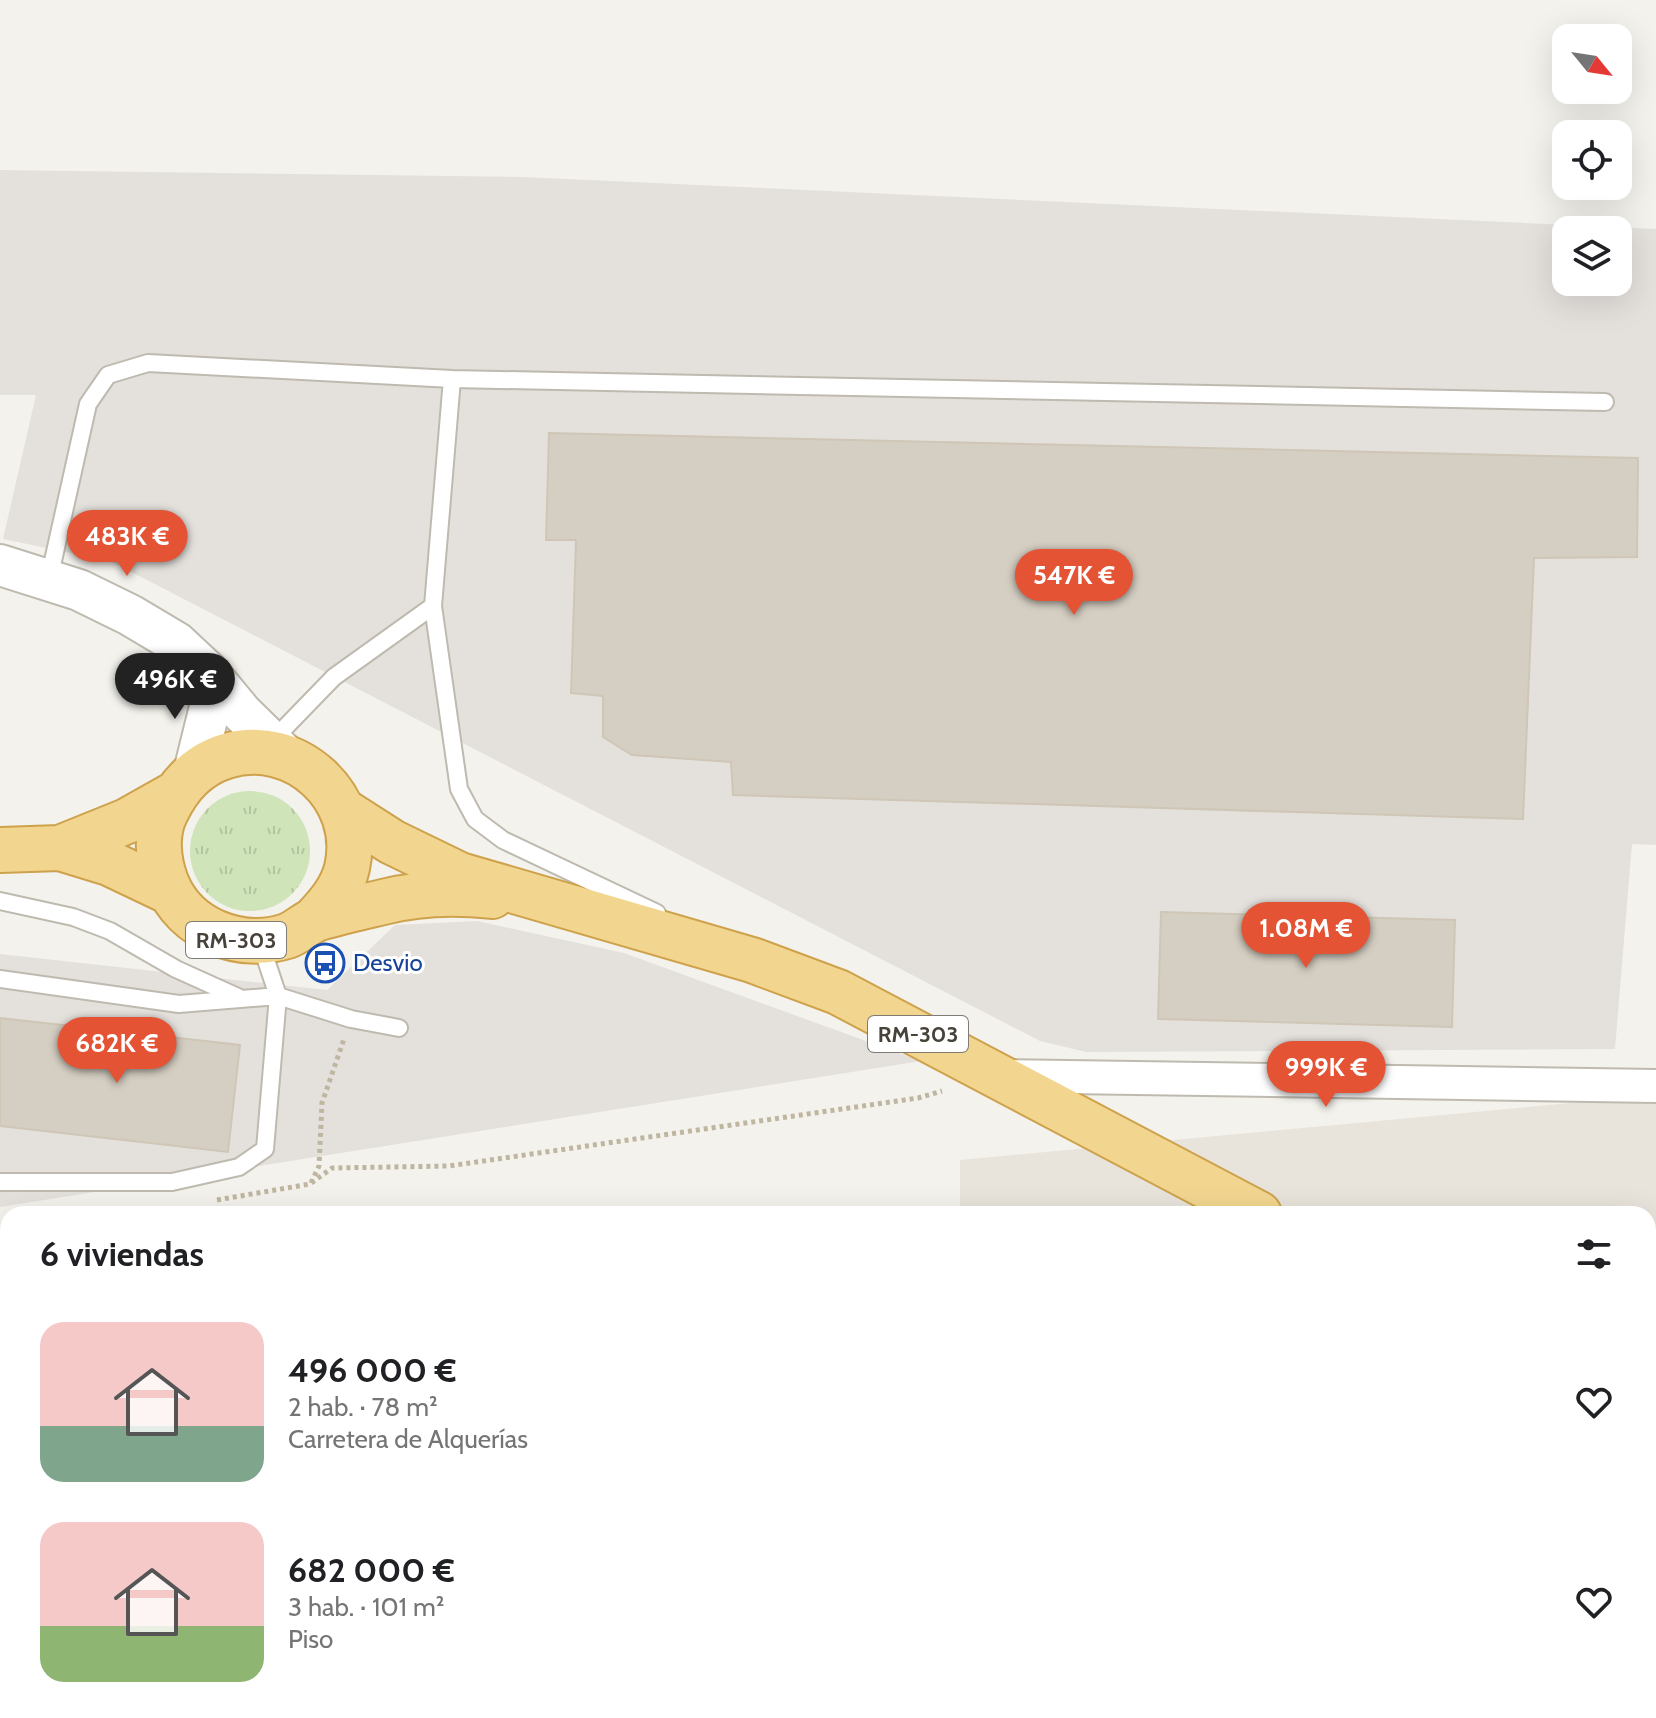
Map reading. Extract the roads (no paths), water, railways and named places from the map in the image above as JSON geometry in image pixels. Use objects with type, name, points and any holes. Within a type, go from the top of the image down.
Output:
[{"type":"highway","name":"RM-303","points":[[60,848],[127,821],[215,759],[238,752],[273,750],[310,769],[329,787],[342,810],[349,839],[347,869],[335,897],[315,919],[289,935],[260,942],[233,939],[208,930],[186,913],[170,892],[161,868],[159,842],[163,817],[184,783]]},
{"type":"highway","name":"RM-303","points":[[342,810],[392,842],[460,875],[752,960],[838,992],[1244,1206]]},
{"type":"highway","name":"RM-303","points":[[0,850],[60,848],[109,863],[170,892]]},
{"type":"highway","name":"RM-303","points":[[315,919],[387,901],[461,892],[558,904]]},
{"type":"street","points":[[0,565],[79,590],[177,643],[208,672],[273,750]]},
{"type":"street","points":[[184,783],[212,699],[208,672]]},
{"type":"street","points":[[997,1076],[1656,1086]]},
{"type":"lane","points":[[49,580],[88,404],[108,375],[148,363],[452,379],[1605,402]]},
{"type":"lane","points":[[452,379],[433,606],[459,789],[475,819],[503,840],[752,960]]},
{"type":"lane","points":[[273,750],[334,677],[433,606]]},
{"type":"lane","points":[[0,901],[73,917],[110,931],[176,969],[242,999]]},
{"type":"lane","points":[[0,1182],[172,1182],[239,1167],[265,1149],[278,996],[260,942]]},
{"type":"lane","points":[[0,979],[179,1004],[278,996],[351,1019],[399,1028]]},
{"type":"place","name":"Desvio","points":[[325,963]]}]
